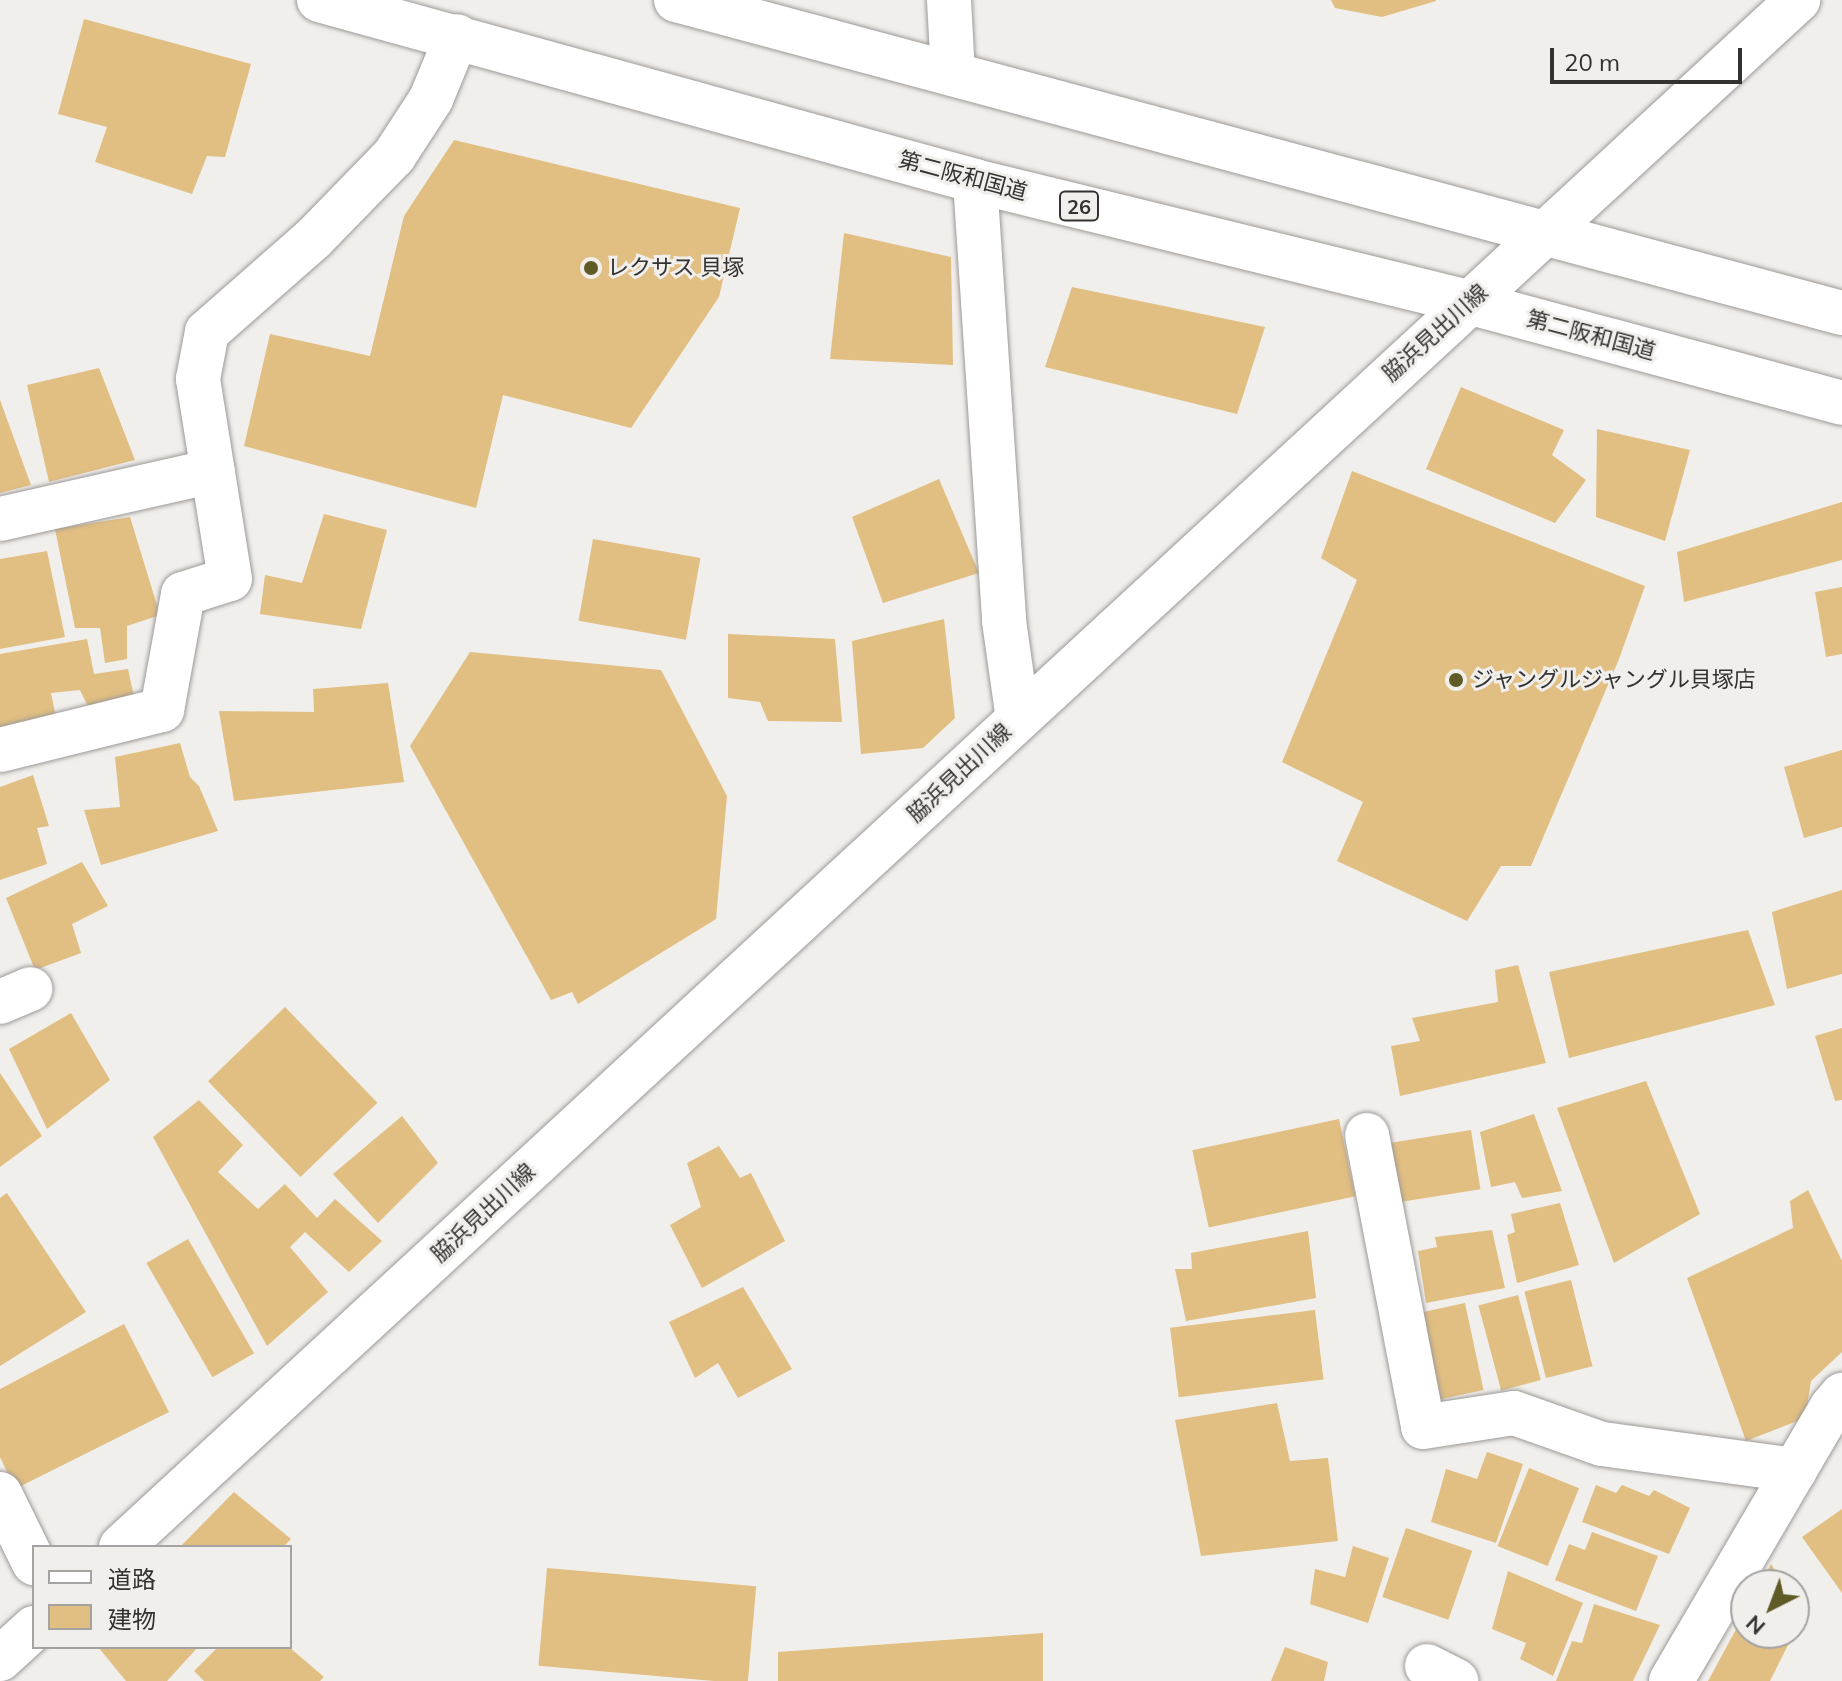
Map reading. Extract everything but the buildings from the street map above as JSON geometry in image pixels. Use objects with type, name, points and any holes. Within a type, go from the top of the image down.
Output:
[{"type":"main road","name":"第二阪和国道","points":[[319,0],[975,181],[1468,302],[1842,403]]},
{"type":"main road","points":[[676,0],[1842,313]]},
{"type":"main road","points":[[949,0],[953,74]]},
{"type":"main road","name":"脇浜見出川線","points":[[123,1545],[1798,0]]},
{"type":"main road","points":[[0,750],[162,710],[183,594],[230,579],[198,379],[207,332],[313,239],[394,156],[431,99],[457,36]]},
{"type":"main road","points":[[975,181],[1004,621],[1018,719]]},
{"type":"main road","points":[[0,519],[213,471]]},
{"type":"main road","points":[[1367,1135],[1423,1427],[1514,1413],[1602,1444],[1795,1470]]},
{"type":"main road","points":[[1671,1681],[1842,1395]]},
{"type":"main road","points":[[0,1494],[32,1559]]},
{"type":"main road","points":[[0,1659],[32,1630]]},
{"type":"place","name":"レクサス 貝塚","points":[[591,268]]},
{"type":"place","name":"ジャングルジャングル貝塚店","points":[[1456,680]]}]
